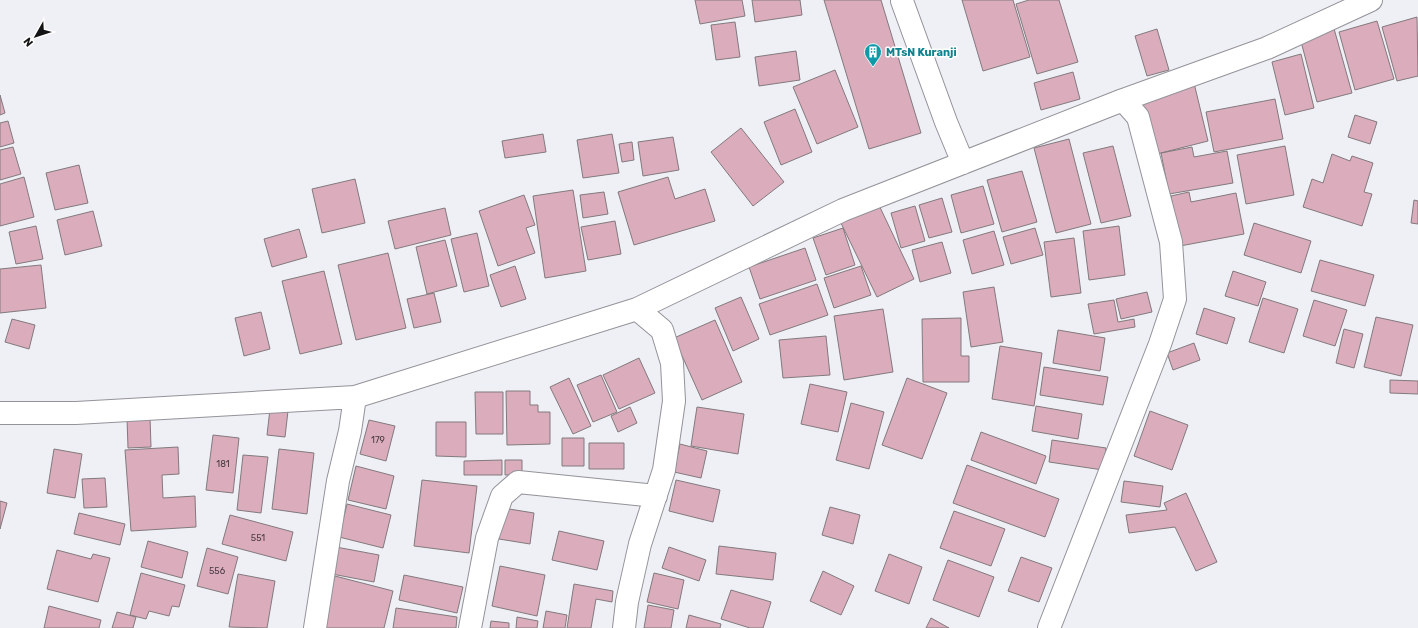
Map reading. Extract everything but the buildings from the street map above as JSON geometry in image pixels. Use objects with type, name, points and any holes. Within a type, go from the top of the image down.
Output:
[{"type":"street","points":[[0,413],[76,413],[355,397],[637,309],[843,210],[1123,100],[1267,48],[1372,0]]},
{"type":"street","points":[[902,1],[946,122],[963,163]]},
{"type":"street","points":[[1049,628],[1160,344],[1175,298],[1171,242],[1144,139],[1138,117],[1123,100]]},
{"type":"street","points":[[624,628],[627,602],[640,544],[664,470],[674,401],[672,363],[662,330],[637,309]]},
{"type":"street","points":[[315,628],[338,481],[350,431],[355,397]]},
{"type":"street","points":[[470,628],[487,538],[502,496],[518,482],[656,496]]},
{"type":"place","name":"MTsN Kuranji","points":[[873,67]]}]
